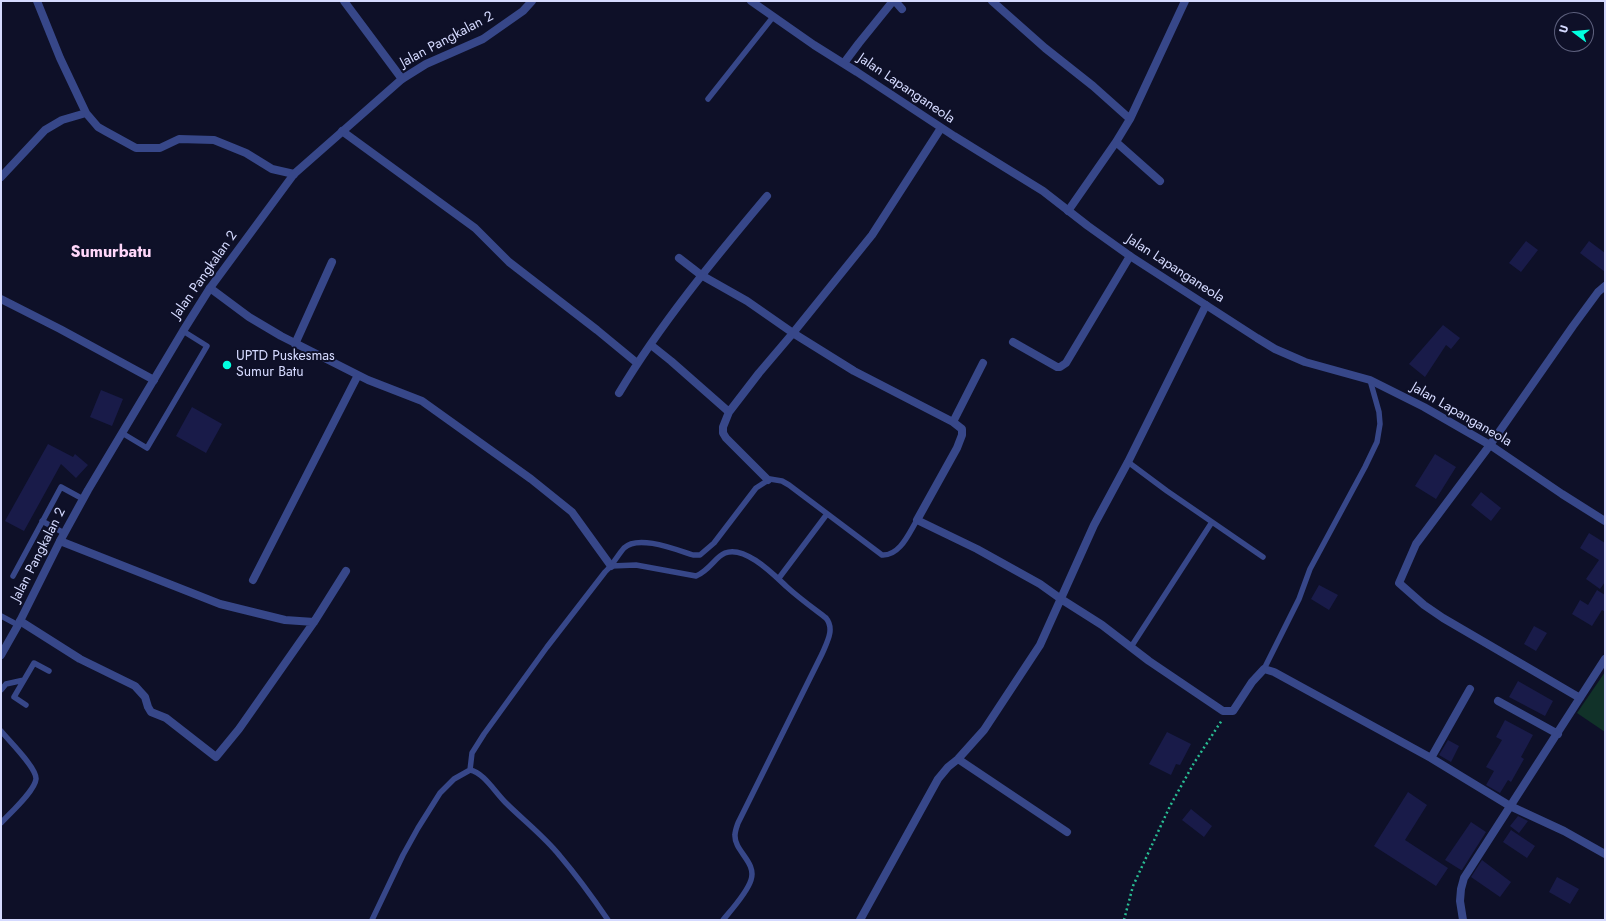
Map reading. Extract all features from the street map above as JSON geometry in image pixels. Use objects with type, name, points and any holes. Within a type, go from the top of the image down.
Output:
[{"type":"street","points":[[37,1],[60,58],[86,113],[98,127],[136,148],[160,148],[179,138],[208,139],[246,154],[272,169],[294,174]]},
{"type":"street","points":[[344,1],[402,79]]},
{"type":"street","name":"Jalan Pangkalan 2","points":[[1,655],[19,623],[64,533],[183,331],[210,288],[294,174],[402,79],[426,64],[483,39],[523,11],[532,1]]},
{"type":"street","name":"Jalan Lapanganeola","points":[[751,1],[814,45],[844,63],[941,128],[1043,191],[1130,256],[1257,338],[1290,356],[1316,366],[1370,380],[1424,407],[1490,445],[1605,521]]},
{"type":"street","points":[[844,63],[859,42],[894,1],[902,9]]},
{"type":"street","points":[[992,1],[1045,48],[1093,86],[1130,119]]},
{"type":"street","points":[[1068,211],[1116,142],[1130,119],[1185,1]]},
{"type":"street","points":[[1,177],[45,130],[62,120],[86,113]]},
{"type":"street","points":[[768,480],[723,433],[723,427],[729,412],[872,235],[941,128]]},
{"type":"street","points":[[342,131],[475,228],[509,262],[637,363]]},
{"type":"street","points":[[1116,142],[1160,181]]},
{"type":"street","points":[[618,393],[637,363],[701,275],[767,196]]},
{"type":"street","points":[[1013,342],[1057,367],[1060,367],[1066,363],[1130,256]]},
{"type":"street","points":[[679,258],[701,275],[746,301],[793,333],[854,371],[953,422],[962,429],[962,435],[957,448],[917,520],[1007,564],[1040,584],[1102,625],[1180,683],[1223,711],[1233,711],[1252,682],[1264,669],[1287,678],[1431,758],[1510,806],[1564,831],[1605,854]]},
{"type":"street","points":[[295,344],[332,262]]},
{"type":"street","points":[[1580,698],[1443,618],[1424,605],[1399,583],[1416,544],[1490,445],[1573,326],[1598,292],[1605,286]]},
{"type":"street","points":[[210,288],[249,317],[295,344],[358,375],[422,401],[531,479],[572,512],[612,566]]},
{"type":"street","points":[[1,299],[154,380]]},
{"type":"street","points":[[860,920],[938,779],[984,730],[1040,645],[1094,525],[1128,462],[1206,305]]},
{"type":"street","points":[[651,345],[729,412]]},
{"type":"street","points":[[953,422],[983,363]]},
{"type":"street","points":[[253,580],[358,375]]},
{"type":"street","points":[[60,541],[220,604],[285,620],[314,622]]},
{"type":"street","points":[[19,623],[80,659],[135,686],[145,697],[151,712],[166,718],[216,757],[240,729],[314,622],[346,571]]},
{"type":"street","points":[[1463,920],[1460,901],[1464,878],[1605,659]]},
{"type":"street","points":[[1431,758],[1470,689]]},
{"type":"street","points":[[1498,701],[1558,734]]},
{"type":"street","points":[[958,759],[1067,832]]},
{"type":"lane","points":[[708,99],[773,17]]},
{"type":"lane","points":[[122,433],[147,448],[207,346],[183,331]]},
{"type":"lane","points":[[1264,669],[1299,599],[1310,569],[1365,468],[1377,442],[1380,424],[1379,412],[1370,380]]},
{"type":"lane","points":[[1128,462],[1167,491],[1263,557]]},
{"type":"lane","points":[[470,770],[472,753],[484,734],[547,647],[605,572],[612,566],[625,547],[635,542],[646,542],[694,555],[700,555],[714,543],[756,488],[768,480],[776,479],[782,481],[882,555],[888,555],[894,552],[906,539],[917,520]]},
{"type":"lane","points":[[12,576],[61,487],[83,500]]},
{"type":"lane","points":[[779,578],[827,514]]},
{"type":"lane","points":[[42,521],[64,533]]},
{"type":"lane","points":[[1131,647],[1212,522]]},
{"type":"lane","points":[[612,566],[636,565],[696,576],[711,566],[719,557],[725,553],[732,552],[751,557],[779,578],[787,587],[830,622],[830,634],[822,654],[738,823],[735,836],[738,847],[751,868],[752,879],[748,887],[723,920]]},
{"type":"lane","points":[[1,616],[19,623]]},
{"type":"lane","points":[[26,705],[14,697],[34,663],[50,670]]},
{"type":"lane","points":[[1,690],[6,684],[24,680]]},
{"type":"lane","points":[[1,732],[33,769],[36,779],[32,788],[1,823]]},
{"type":"lane","points":[[372,920],[411,841],[437,799],[454,779],[470,770],[482,775],[491,788],[560,855],[608,920]]},
{"type":"path","points":[[1124,920],[1133,886],[1170,806],[1194,763],[1227,712]]},
{"type":"green space","points":[[1605,672],[1605,732],[1577,713]]},
{"type":"building","points":[[1526,241],[1538,250],[1521,272],[1509,263]]},
{"type":"building","points":[[1589,241],[1605,253],[1605,272],[1580,253]]},
{"type":"building","points":[[1443,325],[1460,338],[1451,349],[1446,345],[1425,377],[1409,364]]},
{"type":"building","points":[[101,390],[123,399],[112,426],[90,417]]},
{"type":"building","points":[[192,407],[222,424],[206,453],[176,436]]},
{"type":"building","points":[[48,444],[73,457],[75,454],[88,465],[76,478],[61,464],[24,531],[5,521]]},
{"type":"building","points":[[1435,454],[1456,467],[1436,499],[1415,486]]},
{"type":"building","points":[[1481,492],[1501,508],[1491,521],[1471,505]]},
{"type":"building","points":[[1589,533],[1605,543],[1605,582],[1600,589],[1586,579],[1599,560],[1580,548]]},
{"type":"building","points":[[1319,585],[1338,595],[1329,610],[1311,599]]},
{"type":"building","points":[[1597,590],[1605,595],[1605,612],[1602,610],[1592,626],[1572,614],[1580,600],[1588,605]]},
{"type":"building","points":[[1534,626],[1547,633],[1536,651],[1524,644]]},
{"type":"building","points":[[1518,681],[1553,701],[1545,716],[1509,697]]},
{"type":"building","points":[[1505,720],[1533,735],[1521,757],[1524,759],[1511,782],[1508,780],[1500,793],[1486,785],[1494,771],[1486,767],[1502,740],[1496,737]]},
{"type":"building","points":[[1167,732],[1191,744],[1180,765],[1176,764],[1171,775],[1149,764]]},
{"type":"building","points":[[1448,740],[1459,746],[1451,762],[1439,755]]},
{"type":"building","points":[[1408,792],[1427,805],[1405,840],[1448,868],[1436,886],[1374,846]]},
{"type":"building","points":[[1191,809],[1212,826],[1204,837],[1182,820]]},
{"type":"building","points":[[1518,816],[1528,821],[1519,833],[1510,826]]},
{"type":"building","points":[[1471,822],[1486,832],[1461,870],[1445,860]]},
{"type":"building","points":[[1511,830],[1535,846],[1527,858],[1503,842]]},
{"type":"building","points":[[1482,860],[1511,882],[1500,897],[1471,877]]},
{"type":"building","points":[[1557,877],[1579,889],[1570,904],[1549,892]]},
{"type":"place","name":"UPTD Puskesmas Sumur Batu","points":[[227,365]]},
{"type":"district","name":"Sumurbatu","points":[[111,253]]}]
